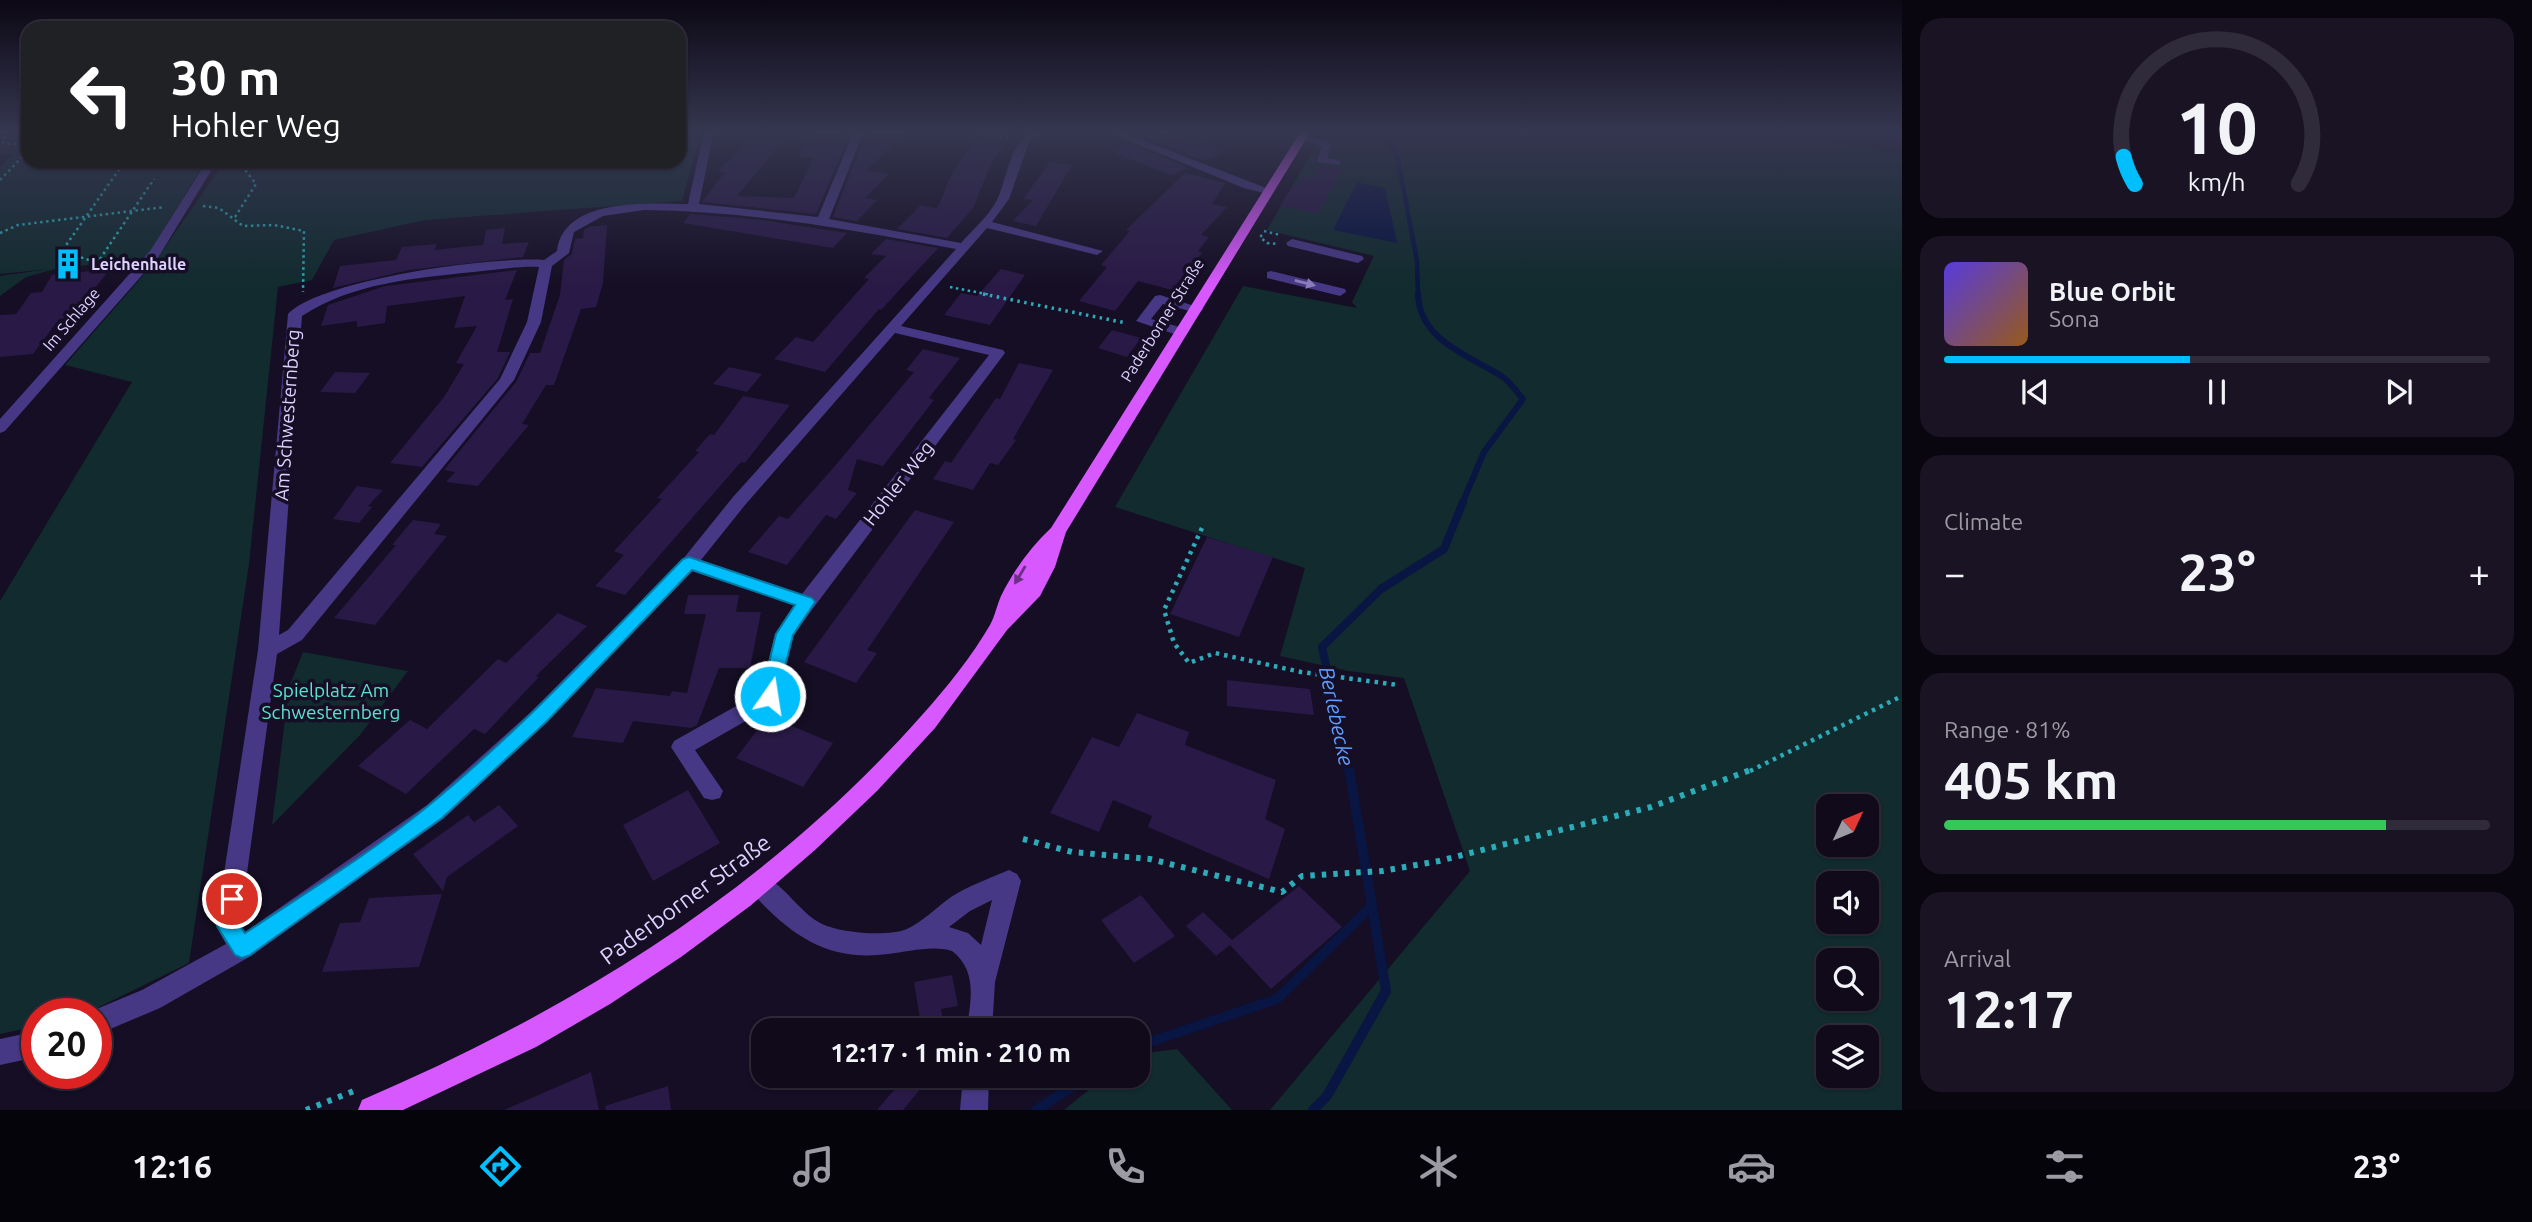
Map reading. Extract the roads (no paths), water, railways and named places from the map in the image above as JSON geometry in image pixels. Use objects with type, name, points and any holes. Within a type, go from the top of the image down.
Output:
[{"type":"main road","name":"Paderborner Straße","points":[[372,1110],[551,1025],[666,954],[760,885],[883,772],[976,662],[998,626],[1009,593],[1030,558],[1057,532],[1273,183]]},
{"type":"street","name":"Im Schlage","points":[[0,428],[155,253],[200,183]]},
{"type":"street","points":[[693,205],[698,183]]},
{"type":"street","points":[[822,222],[838,183]]},
{"type":"street","points":[[112,1015],[151,999],[242,948],[435,812],[540,717],[689,563],[984,224],[1003,199],[1010,183]]},
{"type":"street","points":[[1246,183],[1268,191]]},
{"type":"street","points":[[268,650],[295,635],[507,380],[534,322],[547,264],[563,253],[565,236],[571,227],[592,216],[617,210],[693,205],[822,222],[964,247]]},
{"type":"street","points":[[984,224],[1097,251]]},
{"type":"street","points":[[1292,243],[1358,259]]},
{"type":"street","name":"Am Schwesternberg","points":[[242,948],[228,926],[268,650],[295,314],[306,304],[323,296],[373,282],[547,264]]},
{"type":"street","points":[[1271,275],[1340,292]]},
{"type":"street","points":[[1182,332],[1143,321],[1160,299],[1197,309]]},
{"type":"street","name":"Hohler Weg","points":[[806,602],[999,353],[892,328]]},
{"type":"street","points":[[689,563],[806,602],[784,634],[770,696],[681,747],[712,791]]},
{"type":"street","points":[[913,939],[962,904],[1009,881],[984,985],[980,1018]]},
{"type":"street","points":[[760,885],[801,924],[824,937],[858,944],[929,935],[952,937],[974,953],[984,985]]},
{"type":"street","points":[[0,1052],[21,1047]]},
{"type":"street","points":[[974,1110],[975,1088]]},
{"type":"waterway","name":"Berlebecke","points":[[1402,183],[1417,261],[1418,295]]},
{"type":"waterway","name":"Berlebecke","points":[[1418,294],[1420,310],[1436,334],[1447,344],[1503,377],[1523,399],[1484,452],[1462,504]]},
{"type":"waterway","name":"Berlebecke","points":[[1349,771],[1322,647],[1381,589],[1444,549],[1463,502]]},
{"type":"waterway","name":"Berlebecke","points":[[1349,769],[1372,906]]},
{"type":"waterway","name":"Berlebecke","points":[[1150,1042],[1277,999],[1372,906]]},
{"type":"waterway","points":[[1313,1110],[1327,1096],[1386,991],[1372,906]]},
{"type":"waterway","name":"Berlebecke","points":[[1036,1110],[1070,1088]]},
{"type":"place","name":"Leichenhalle","points":[[68,264]]},
{"type":"park label","name":"Spielplatz Am Schwesternberg","points":[[331,701]]}]
